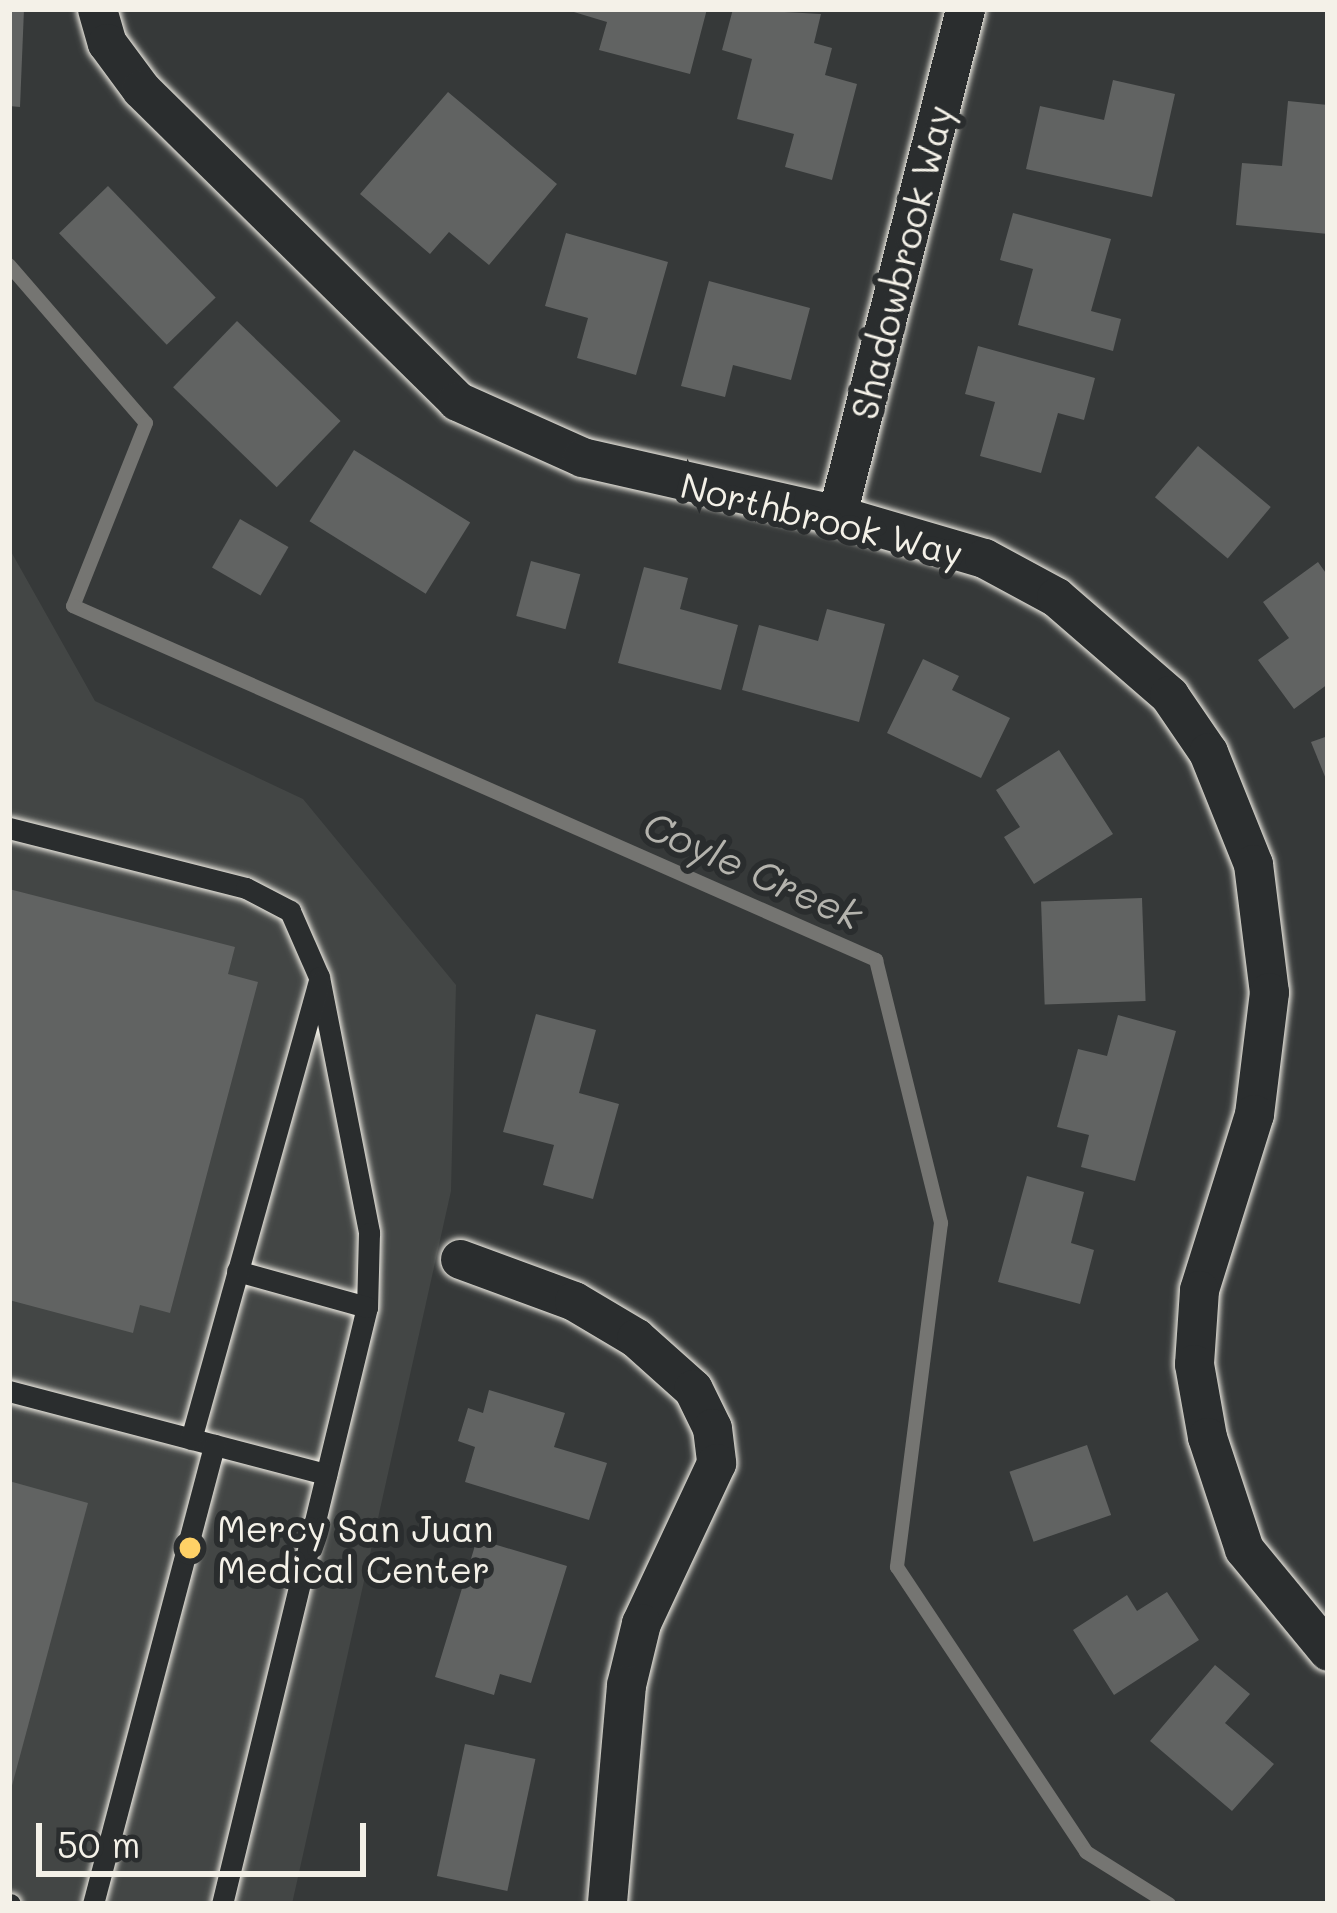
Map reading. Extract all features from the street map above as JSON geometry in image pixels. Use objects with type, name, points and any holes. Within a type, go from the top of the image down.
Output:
[{"type":"street","name":"Northbrook Way","points":[[97,9],[107,43],[141,89],[458,401],[582,458],[837,515],[984,558],[1056,596],[1169,695],[1208,752],[1234,810],[1252,864],[1269,992],[1254,1114],[1199,1290],[1194,1364],[1212,1458],[1244,1549],[1328,1652]]},
{"type":"street","name":"Shadowbrook Way","points":[[837,515],[965,9]]},
{"type":"street","points":[[460,1259],[574,1301],[636,1338],[693,1389],[712,1428],[710,1479],[641,1623],[626,1684],[607,1904]]},
{"type":"lane","points":[[9,828],[246,888],[290,911],[319,977],[369,1233],[367,1307],[222,1904]]},
{"type":"lane","points":[[191,1438],[319,977]]},
{"type":"lane","points":[[237,1271],[367,1307]]},
{"type":"lane","points":[[9,1390],[326,1474]]},
{"type":"lane","points":[[93,1904],[214,1445]]},
{"type":"shaded area","name":"Mercy San Juan Medical Center","points":[[9,548],[95,701],[303,799],[456,985],[451,1191],[292,1904],[9,1904]]},
{"type":"building","points":[[9,9],[24,9],[20,107],[9,106]]},
{"type":"building","points":[[564,9],[707,9],[690,74],[599,50],[607,22]]},
{"type":"building","points":[[733,9],[821,14],[814,43],[832,48],[825,75],[857,84],[832,180],[785,167],[794,134],[737,119],[752,59],[722,50]]},
{"type":"building","points":[[1113,80],[1175,94],[1152,197],[1026,169],[1040,106],[1104,120]]},
{"type":"building","points":[[448,92],[557,184],[489,265],[449,232],[430,254],[360,194]]},
{"type":"building","points":[[1288,101],[1328,105],[1328,234],[1236,225],[1242,163],[1282,166]]},
{"type":"building","points":[[108,186],[216,297],[167,345],[59,233]]},
{"type":"building","points":[[1013,213],[1111,239],[1091,311],[1121,319],[1113,351],[1018,325],[1033,269],[1000,260]]},
{"type":"building","points":[[566,233],[668,262],[636,375],[577,358],[588,318],[545,306]]},
{"type":"building","points":[[709,281],[810,308],[791,380],[733,365],[725,397],[681,386]]},
{"type":"building","points":[[237,321],[341,421],[277,487],[173,387]]},
{"type":"building","points":[[978,346],[1095,378],[1084,420],[1058,413],[1041,473],[980,456],[995,402],[965,394]]},
{"type":"building","points":[[1198,446],[1271,507],[1228,558],[1155,497]]},
{"type":"building","points":[[354,450],[470,523],[426,594],[309,521]]},
{"type":"building","points":[[240,519],[288,547],[260,595],[212,567]]},
{"type":"building","points":[[531,561],[580,574],[566,629],[516,616]]},
{"type":"building","points":[[1318,562],[1328,576],[1328,684],[1294,709],[1258,660],[1289,638],[1263,602]]},
{"type":"building","points":[[644,567],[688,578],[680,609],[738,625],[721,690],[618,663]]},
{"type":"building","points":[[827,609],[885,624],[859,722],[742,690],[759,625],[818,641]]},
{"type":"building","points":[[923,659],[959,676],[952,690],[1010,718],[981,778],[887,733]]},
{"type":"building","points":[[1328,736],[1328,784],[1311,742]]},
{"type":"building","points":[[1059,750],[1113,834],[1034,884],[1004,837],[1020,827],[996,790]]},
{"type":"building","points":[[9,889],[235,947],[228,974],[258,982],[170,1313],[140,1305],[133,1333],[9,1300]]},
{"type":"building","points":[[1142,898],[1146,1001],[1045,1004],[1041,902]]},
{"type":"building","points":[[536,1014],[596,1030],[579,1093],[619,1104],[593,1199],[543,1185],[554,1145],[503,1132]]},
{"type":"building","points":[[1118,1015],[1176,1031],[1135,1181],[1081,1167],[1089,1135],[1057,1127],[1078,1049],[1107,1056]]},
{"type":"building","points":[[1027,1176],[1084,1192],[1071,1243],[1094,1250],[1080,1304],[998,1282]]},
{"type":"building","points":[[489,1390],[565,1413],[554,1447],[607,1463],[589,1520],[465,1482],[475,1447],[458,1441],[468,1408],[483,1413]]},
{"type":"building","points":[[1087,1445],[1111,1515],[1034,1542],[1009,1472]]},
{"type":"building","points":[[9,1481],[88,1503],[10,1793],[9,1793]]},
{"type":"building","points":[[477,1539],[567,1566],[531,1683],[500,1674],[494,1695],[435,1677]]},
{"type":"building","points":[[1167,1592],[1199,1640],[1114,1695],[1073,1630],[1127,1595],[1137,1611]]},
{"type":"building","points":[[1215,1665],[1250,1694],[1225,1723],[1274,1764],[1232,1811],[1150,1741]]},
{"type":"building","points":[[465,1744],[535,1759],[507,1891],[437,1876]]},
{"type":"waterway","name":"Coyle Creek","points":[[9,265],[146,423],[73,606],[876,960],[941,1223],[897,1567],[1086,1852],[1169,1904]]},
{"type":"place","name":"Mercy San Juan Medical Center","points":[[190,1548]]}]
